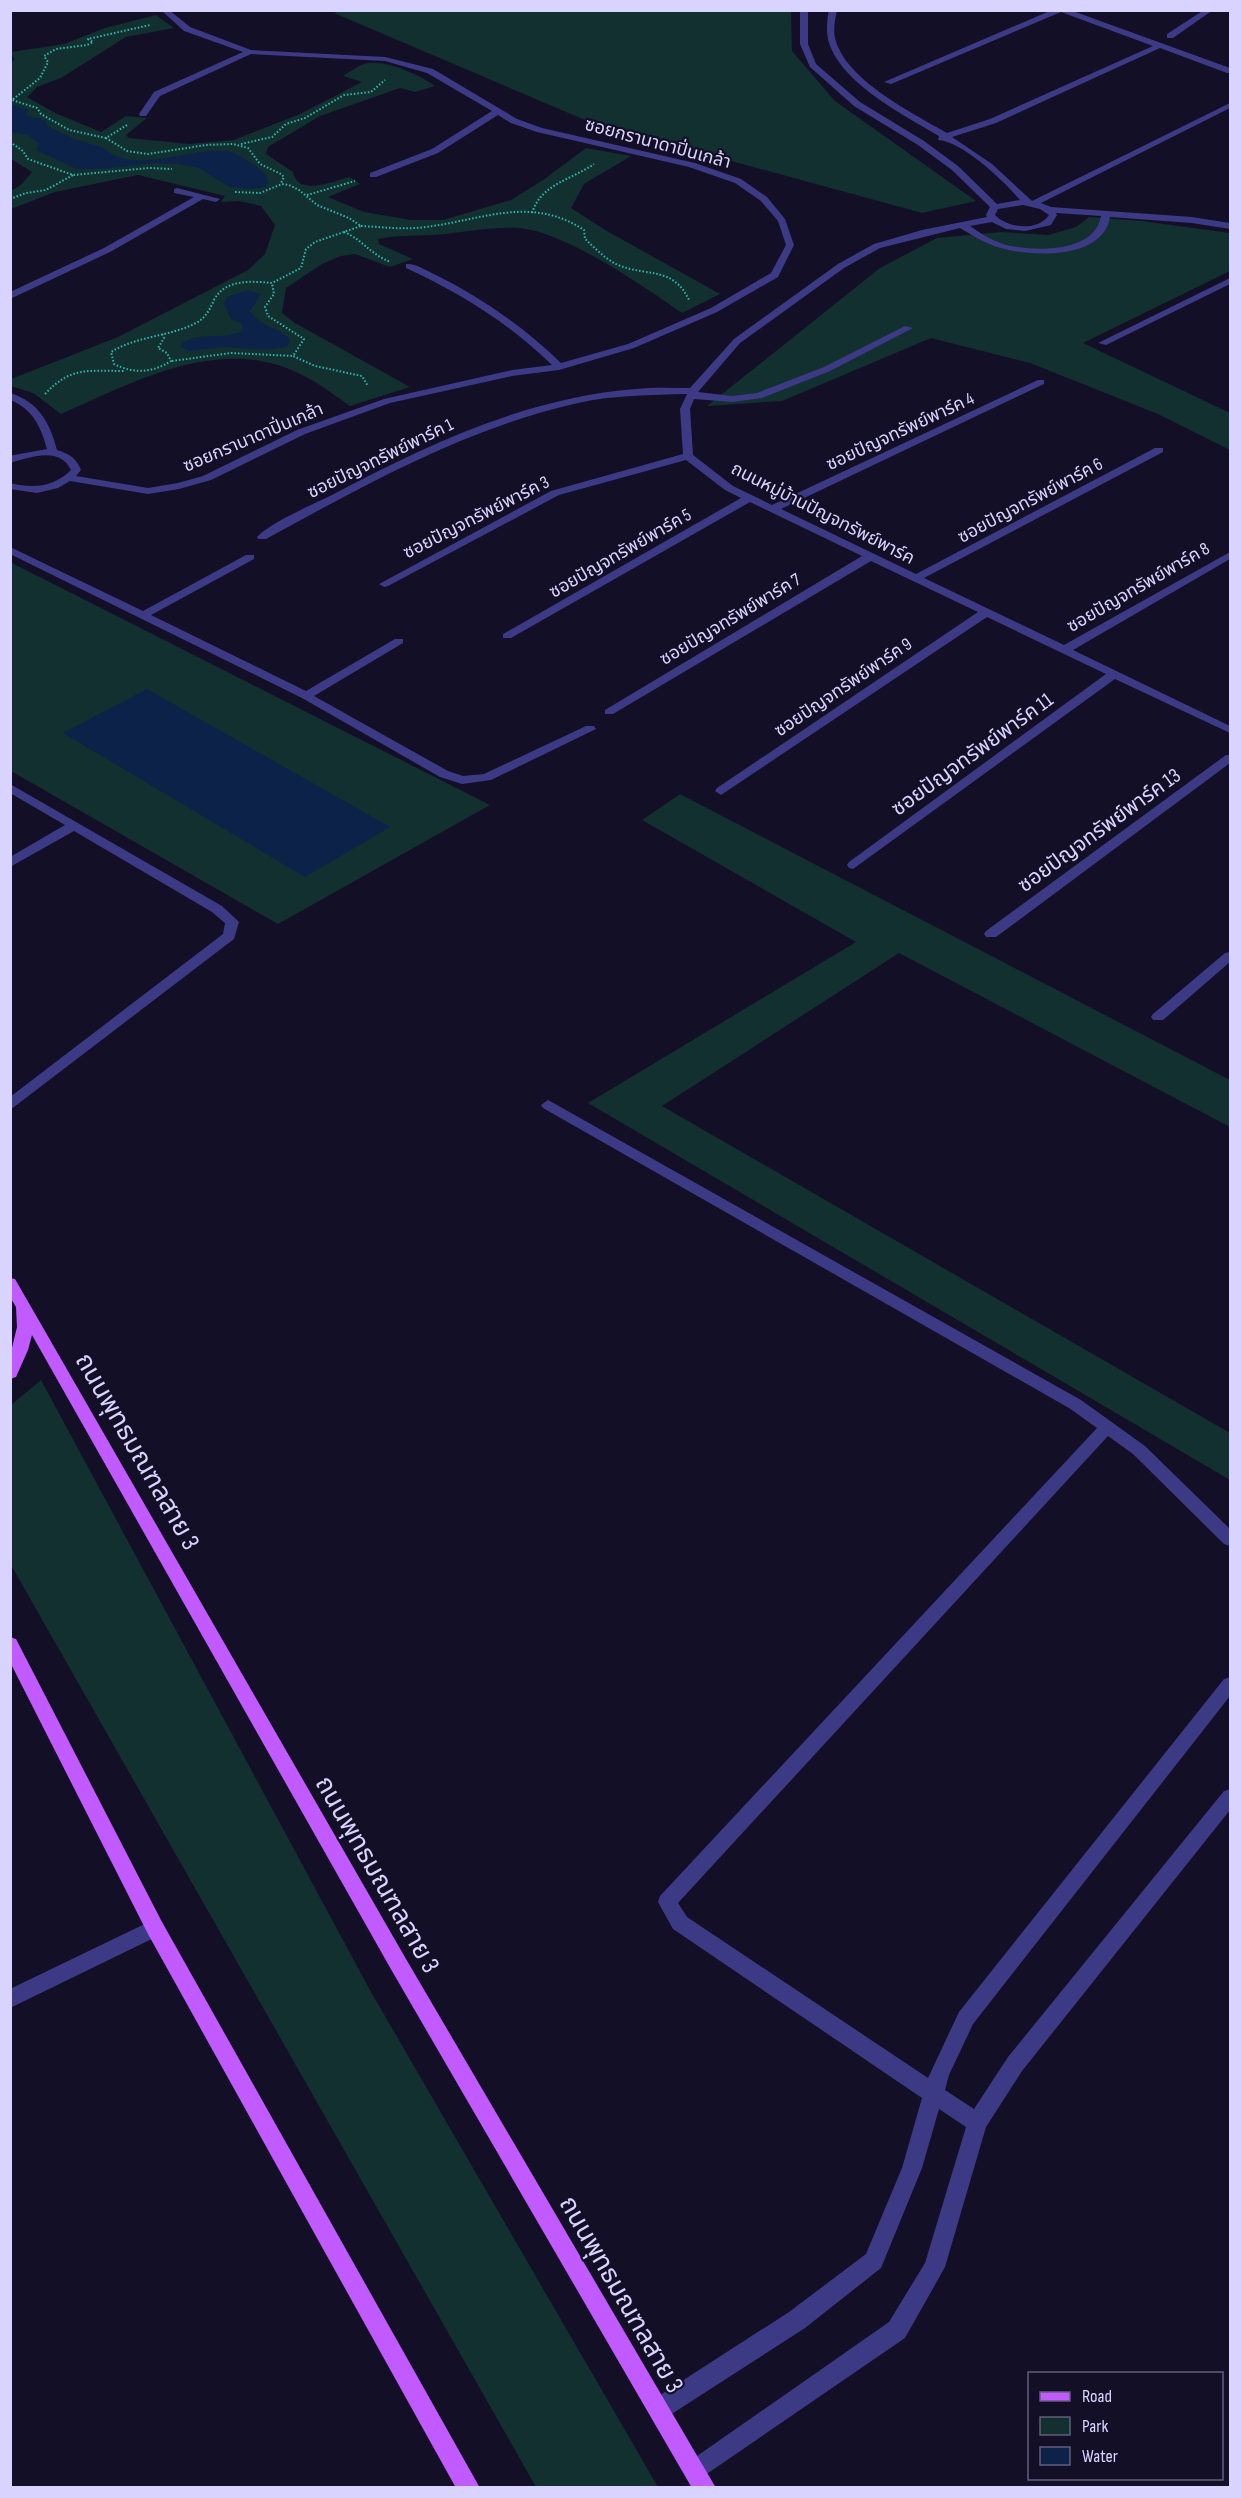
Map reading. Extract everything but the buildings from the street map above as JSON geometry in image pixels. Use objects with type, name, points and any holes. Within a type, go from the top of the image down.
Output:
[{"type":"main road","points":[[10,1373],[23,1350],[26,1327],[14,1290]]},
{"type":"main road","name":"ถนนพุทธมณฑลสาย 3","points":[[14,1290],[399,1965],[700,2479]]},
{"type":"main road","points":[[10,1644],[155,1928],[469,2487]]},
{"type":"street","name":"ซอยกรานาดาปิ่นเกล้า","points":[[10,486],[30,489],[46,488],[70,478],[148,491],[207,478],[301,432],[387,401],[500,375],[559,367],[631,346],[702,315],[775,275],[790,245],[782,221],[764,200],[738,182],[692,165],[540,130],[514,121],[430,71],[385,59],[250,52],[187,29],[164,10]]},
{"type":"street","points":[[804,10],[804,44],[813,65],[857,104],[921,143],[955,168],[995,207]]},
{"type":"street","points":[[833,10],[832,41],[846,66],[889,102],[946,136],[1000,175],[1030,203]]},
{"type":"street","points":[[888,82],[1061,10],[1230,70]]},
{"type":"street","points":[[1170,36],[1210,10]]},
{"type":"street","points":[[921,143],[993,121],[1159,45]]},
{"type":"street","points":[[143,114],[157,94],[250,52]]},
{"type":"street","points":[[1030,203],[1230,105]]},
{"type":"street","points":[[373,175],[435,151],[498,111]]},
{"type":"street","points":[[906,134],[932,129]]},
{"type":"street","points":[[177,191],[216,199]]},
{"type":"street","points":[[10,296],[85,263],[147,230],[200,197]]},
{"type":"street","points":[[993,219],[991,211],[995,207],[1009,203],[1030,203],[1049,210],[1106,213],[1230,226]]},
{"type":"street","points":[[688,456],[685,410],[692,394],[737,341],[841,266],[877,246],[922,232],[993,219],[1009,226],[1030,228],[1048,223],[1053,215],[1049,210]]},
{"type":"street","points":[[961,225],[997,245],[1024,251],[1058,250],[1077,246],[1095,236],[1104,226],[1106,213]]},
{"type":"street","points":[[1217,224],[1230,216]]},
{"type":"street","points":[[409,266],[479,302],[539,346],[559,367]]},
{"type":"street","points":[[1103,343],[1230,281]]},
{"type":"street","name":"ซอยปัญจทรัพย์พาร์ค 1","points":[[262,537],[441,444],[510,418],[624,392],[662,389],[732,399],[759,396],[827,369],[908,328]]},
{"type":"street","name":"ซอยปัญจทรัพย์พาร์ค 4","points":[[772,509],[1041,382]]},
{"type":"street","points":[[10,396],[24,400],[46,424],[53,453]]},
{"type":"street","name":"ซอยปัญจทรัพย์พาร์ค 6","points":[[916,578],[1159,450]]},
{"type":"street","points":[[10,460],[29,454],[53,453],[66,456],[74,463],[76,470],[70,478]]},
{"type":"street","name":"ถนนหมู่บ้านปัญจทรัพย์พาร์ค","points":[[688,456],[729,488],[868,557],[1228,726]]},
{"type":"street","name":"ซอยปัญจทรัพย์พาร์ค 3","points":[[384,584],[555,493],[688,456]]},
{"type":"street","name":"ซอยปัญจทรัพย์พาร์ค 5","points":[[507,636],[749,498]]},
{"type":"street","points":[[10,550],[306,696],[444,774],[462,780],[487,777],[590,729]]},
{"type":"street","name":"ซอยปัญจทรัพย์พาร์ค 8","points":[[1064,650],[1230,555]]},
{"type":"street","points":[[144,615],[250,557]]},
{"type":"street","name":"ซอยปัญจทรัพย์พาร์ค 7","points":[[609,712],[868,557]]},
{"type":"street","name":"ซอยปัญจทรัพย์พาร์ค 9","points":[[721,791],[986,612]]},
{"type":"street","points":[[306,696],[399,641]]},
{"type":"street","name":"ซอยปัญจทรัพย์พาร์ค 11","points":[[853,866],[1115,673]]},
{"type":"street","name":"ซอยปัญจทรัพย์พาร์ค 13","points":[[991,934],[1230,758]]},
{"type":"street","points":[[10,788],[217,909],[232,922],[229,936],[10,1105]]},
{"type":"street","points":[[10,863],[75,825]]},
{"type":"street","points":[[1158,1017],[1230,956]]},
{"type":"street","points":[[548,1105],[1075,1404],[1139,1450],[1230,1539]]},
{"type":"street","points":[[978,2123],[680,1923],[667,1902],[1107,1427]]},
{"type":"street","points":[[659,2409],[797,2320],[874,2261],[912,2168],[939,2074],[966,2018],[1230,1684]]},
{"type":"street","points":[[700,2479],[897,2330],[934,2267],[978,2123],[1015,2064],[1230,1797]]},
{"type":"street","points":[[10,1999],[155,1928]]},
{"type":"path","points":[[174,18],[88,39],[93,42],[88,46],[69,46],[49,50],[44,56],[48,62],[40,78],[12,100],[37,108],[41,114],[69,130],[106,138],[120,148],[133,153],[153,155],[201,146],[238,145],[272,137],[276,130],[286,124],[305,118],[344,95],[371,92],[383,83],[387,74],[410,66]]},
{"type":"path","points":[[106,138],[143,114]]},
{"type":"path","points":[[238,145],[251,151],[261,165],[279,171],[284,177],[281,183]]},
{"type":"path","points":[[532,213],[535,200],[541,192],[585,171],[591,164],[607,161],[624,148]]},
{"type":"path","points":[[307,195],[373,175]]},
{"type":"path","points":[[10,199],[26,193],[46,190],[73,176]]},
{"type":"path","points":[[361,226],[425,228],[484,214],[532,213],[558,218],[578,225],[584,230],[585,239],[607,259],[620,265],[678,279],[683,285],[690,306],[702,315]]},
{"type":"path","points":[[344,231],[356,235],[378,259],[409,266]]},
{"type":"path","points":[[125,371],[114,364],[111,352],[125,343],[194,324],[210,312],[213,301],[225,287],[245,280],[272,283],[274,294],[265,307],[268,316],[304,339],[293,356]]},
{"type":"path","points":[[162,334],[164,339],[158,348],[167,353],[171,361]]},
{"type":"path","points":[[24,400],[45,394],[56,381],[70,371],[90,369],[139,373],[164,366],[171,361],[231,353],[293,356],[315,366],[362,376],[366,385],[387,401]]},
{"type":"green space","points":[[341,11],[791,11],[792,51],[835,101],[976,201],[922,213],[592,123],[334,13]]},
{"type":"green space","points":[[156,15],[174,28],[126,37],[61,78],[37,87],[27,97],[55,113],[101,132],[126,116],[147,118],[126,135],[129,138],[189,144],[234,140],[300,114],[362,82],[343,76],[362,65],[376,63],[394,66],[435,86],[415,92],[400,88],[320,116],[268,147],[266,154],[293,172],[296,180],[309,186],[350,177],[360,184],[328,197],[364,212],[411,220],[443,220],[511,200],[586,148],[631,156],[584,184],[571,208],[607,231],[720,294],[682,313],[582,250],[539,232],[520,228],[378,239],[379,244],[413,259],[390,267],[355,254],[341,256],[322,264],[286,288],[282,313],[295,323],[410,387],[350,406],[307,377],[270,363],[240,359],[209,361],[178,367],[148,377],[61,414],[33,393],[11,386],[11,379],[118,337],[248,270],[265,254],[275,225],[261,206],[239,201],[221,202],[225,196],[138,175],[55,192],[11,209],[11,191],[22,184],[32,172],[11,159],[10,66],[14,59],[11,52],[64,44],[105,28]]},
{"type":"green space","points":[[1089,217],[1142,221],[1230,233],[1230,271],[1083,343],[1230,413],[1230,450],[1158,414],[1030,363],[931,338],[782,401],[707,406],[880,268],[937,238],[1001,232],[1048,235],[1076,227]]},
{"type":"green space","points":[[10,562],[490,805],[278,924],[11,771]]},
{"type":"green space","points":[[680,794],[1230,1080],[1230,1127],[899,953],[662,1106],[1230,1433],[1230,1480],[588,1103],[856,942],[642,820]]},
{"type":"green space","points":[[41,1380],[371,1992],[658,2487],[536,2487],[11,1565],[11,1405]]},
{"type":"water","points":[[11,104],[29,110],[26,115],[46,121],[47,126],[72,138],[104,148],[116,156],[131,160],[146,160],[226,151],[256,166],[265,174],[268,183],[266,187],[251,189],[230,187],[199,168],[177,164],[156,163],[77,169],[36,150],[39,144],[28,135],[11,132]]},
{"type":"water","points":[[248,290],[261,294],[250,311],[260,322],[286,336],[290,340],[287,347],[266,350],[224,347],[189,351],[180,346],[193,338],[235,334],[242,331],[242,324],[231,319],[224,304],[227,297]]},
{"type":"water","points":[[147,689],[390,827],[305,877],[63,733]]}]
